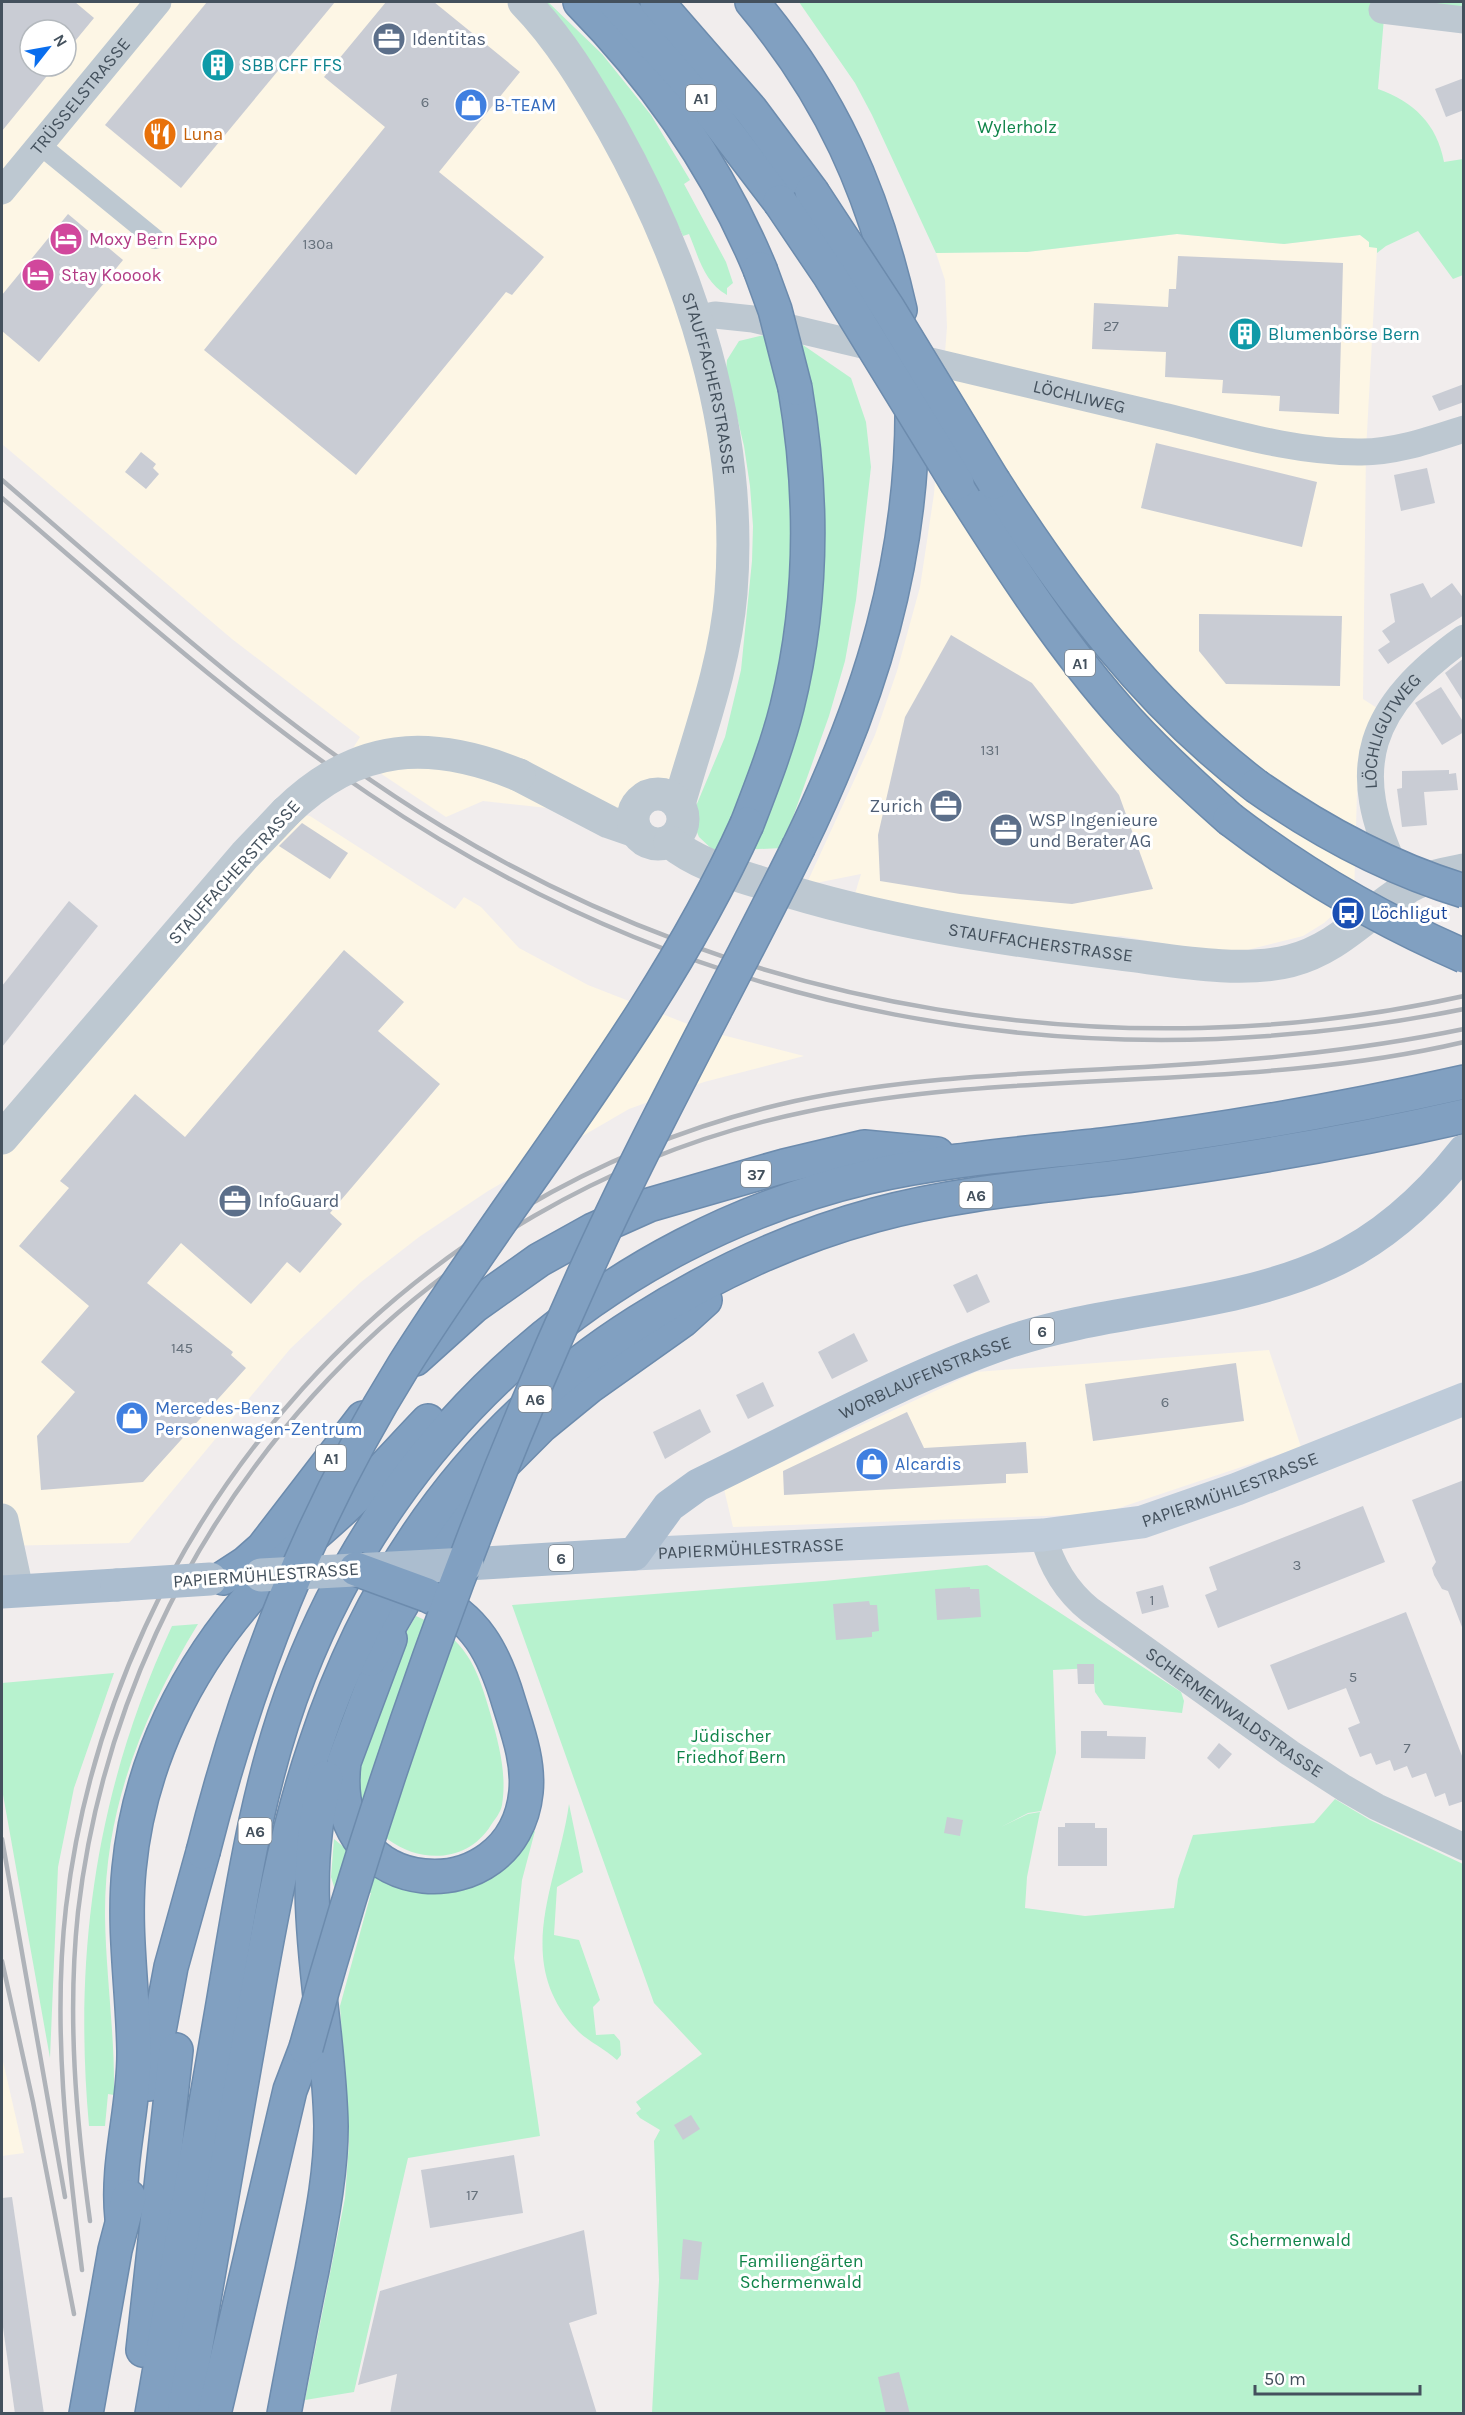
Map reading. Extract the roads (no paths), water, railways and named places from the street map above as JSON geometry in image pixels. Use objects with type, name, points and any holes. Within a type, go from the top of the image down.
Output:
[{"type":"highway","points":[[86,2414],[122,2218],[133,2184],[171,1967],[202,1860],[230,1750],[258,1663],[296,1569],[345,1468],[436,1316],[670,972],[726,870],[747,824],[787,707],[799,651],[806,593],[807,474],[795,388],[775,310],[760,269],[723,189],[695,143],[630,56],[580,2]]},
{"type":"highway","name":"A1","points":[[615,2],[702,99],[780,201],[830,276],[957,483],[1020,580],[1090,676],[1170,765],[1230,819],[1307,875],[1356,905],[1464,956]]},
{"type":"highway","name":"A1","points":[[657,2],[751,110],[813,192],[888,308],[994,482],[1053,571],[1117,654],[1196,737],[1256,786],[1288,808],[1367,853],[1464,891]]},
{"type":"highway","points":[[214,2414],[290,2090],[306,2048],[350,1889],[407,1716],[511,1442],[583,1277],[632,1173],[800,846],[844,748],[882,640],[896,582],[906,525],[912,431],[912,395],[900,310],[878,223],[841,134],[812,82],[778,32],[752,2]]},
{"type":"highway","name":"A6","points":[[152,2414],[251,1849],[276,1744],[298,1676],[337,1590],[386,1508],[464,1411],[549,1332],[602,1292],[693,1240],[752,1214],[810,1193],[868,1177],[927,1166],[1275,1120],[1464,1082]]},
{"type":"highway","name":"A6","points":[[184,2414],[269,1926],[284,1857],[315,1746],[359,1636],[385,1588],[449,1490],[477,1456],[526,1406],[622,1332],[667,1304],[748,1260],[822,1231],[878,1214],[935,1202],[1256,1157],[1464,1116]]},
{"type":"highway","name":"37","points":[[649,1205],[784,1166],[864,1147],[986,1158]]},
{"type":"highway","name":"A1","points":[[216,1578],[246,1563],[263,1548],[365,1416],[438,1336],[474,1306],[539,1260],[593,1230],[649,1205]]},
{"type":"highway","points":[[284,2414],[326,2201],[330,2160],[328,2094],[310,1893],[317,1822],[332,1757],[353,1699],[373,1651],[398,1614],[423,1568],[447,1534],[517,1450],[541,1426],[590,1386],[683,1320],[748,1260]]},
{"type":"highway","points":[[122,2218],[119,2190],[133,2099],[135,2066],[127,1934],[129,1872],[132,1846],[148,1775],[175,1706],[214,1640],[257,1589],[376,1477],[486,1362],[549,1332]]},
{"type":"highway","points":[[356,1569],[427,1595],[464,1617],[483,1639],[497,1667],[508,1700],[526,1767],[526,1792],[522,1814],[511,1836],[495,1854],[473,1869],[448,1877],[419,1876],[396,1869],[374,1857],[354,1832],[344,1807],[341,1783],[344,1762],[398,1614]]},
{"type":"highway","points":[[140,2414],[146,2313],[171,2080],[202,1860]]},
{"type":"highway","points":[[237,2414],[255,2298],[301,2093],[306,2048]]},
{"type":"main road","name":"WORBLAUFENSTRASSE","points":[[634,1554],[664,1511],[688,1491],[960,1359],[1063,1326],[1246,1290],[1302,1274],[1330,1263],[1381,1234],[1405,1216],[1426,1196],[1464,1151]]},
{"type":"main road","name":"PAPIERMÜHLESTRASSE","points":[[5,1592],[356,1569],[1042,1535],[1142,1522],[1180,1510],[1464,1399]]},
{"type":"street","name":"TRÜSSELSTRASSE","points":[[2,191],[158,2]]},
{"type":"street","name":"STAUFFACHERSTRASSE","points":[[2,1138],[245,855],[286,812],[315,786],[338,771],[358,762],[398,752],[446,753],[494,765],[519,775],[609,822],[635,831],[651,843],[670,842],[683,825],[684,818],[679,804],[722,657],[733,565],[731,500],[726,453],[696,319],[672,249],[631,163],[576,67],[555,37],[524,2]]},
{"type":"street","points":[[1382,10],[1464,20]]},
{"type":"street","points":[[39,145],[155,239]]},
{"type":"street","name":"LÖCHLIWEG","points":[[696,319],[715,315],[753,319],[1019,380],[1242,437],[1300,448],[1359,452],[1384,450],[1464,429]]},
{"type":"street","name":"LÖCHLIGUTWEG","points":[[1406,888],[1376,825],[1370,777],[1374,741],[1379,727],[1409,688],[1440,656],[1464,638]]},
{"type":"street","points":[[635,831],[634,809],[646,796],[661,794],[679,804]]},
{"type":"street","name":"STAUFFACHERSTRASSE","points":[[670,842],[690,857],[746,878],[816,901],[878,916],[1042,944],[1239,965],[1278,963],[1315,952],[1348,934],[1406,888]]},
{"type":"street","points":[[1406,888],[1445,873],[1464,870]]},
{"type":"street","points":[[2,1520],[5,1592]]},
{"type":"street","name":"SCHERMENWALDSTRASSE","points":[[1042,1535],[1052,1564],[1075,1596],[1090,1610],[1290,1753],[1344,1788],[1377,1807],[1464,1847]]},
{"type":"railway","points":[[2,480],[215,662],[326,749],[384,789],[443,827],[559,890],[681,942],[808,982],[937,1009],[1069,1025],[1201,1028],[1333,1018],[1464,996]]},
{"type":"railway","points":[[2,498],[227,689],[369,794],[494,870],[624,933],[757,981],[894,1014],[1034,1034],[1176,1040],[1319,1031],[1464,1009]]},
{"type":"railway","points":[[82,2270],[63,2089],[60,1998],[66,1907],[95,1763],[145,1627],[215,1502],[303,1388],[406,1290],[524,1208],[654,1144],[795,1101],[876,1087],[959,1078],[1209,1063],[1295,1055],[1380,1044],[1464,1029]]},
{"type":"railway","points":[[90,2221],[77,2106],[73,1990],[78,1912],[106,1769],[156,1633],[226,1508],[313,1395],[417,1297],[534,1216],[664,1153],[805,1112],[887,1098],[969,1089],[1300,1068],[1382,1058],[1464,1042]]},
{"type":"railway","points":[[2,1839],[65,2197]]},
{"type":"railway","points":[[2,1961],[33,2102],[74,2314]]},
{"type":"place","name":"Identitas","points":[[389,39]]},
{"type":"place","name":"SBB CFF FFS","points":[[218,65]]},
{"type":"place","name":"B-TEAM","points":[[471,105]]},
{"type":"place","name":"Luna","points":[[160,134]]},
{"type":"place","name":"Moxy Bern Expo","points":[[66,239]]},
{"type":"place","name":"Stay Kooook","points":[[38,275]]},
{"type":"place","name":"Blumenbörse Bern","points":[[1245,334]]},
{"type":"place","name":"Zurich","points":[[946,806]]},
{"type":"place","name":"WSP Ingenieure und Berater AG","points":[[1006,830]]},
{"type":"place","name":"Löchligut","points":[[1348,913]]},
{"type":"place","name":"InfoGuard","points":[[235,1201]]},
{"type":"place","name":"Mercedes-Benz Personenwagen-Zentrum","points":[[132,1418]]},
{"type":"place","name":"Alcardis","points":[[872,1464]]},
{"type":"park label","name":"Wylerholz","points":[[1017,127]]},
{"type":"park label","name":"Jüdischer Friedhof Bern","points":[[731,1746]]},
{"type":"park label","name":"Schermenwald","points":[[1290,2240]]},
{"type":"park label","name":"Familiengärten Schermenwald","points":[[801,2271]]}]
